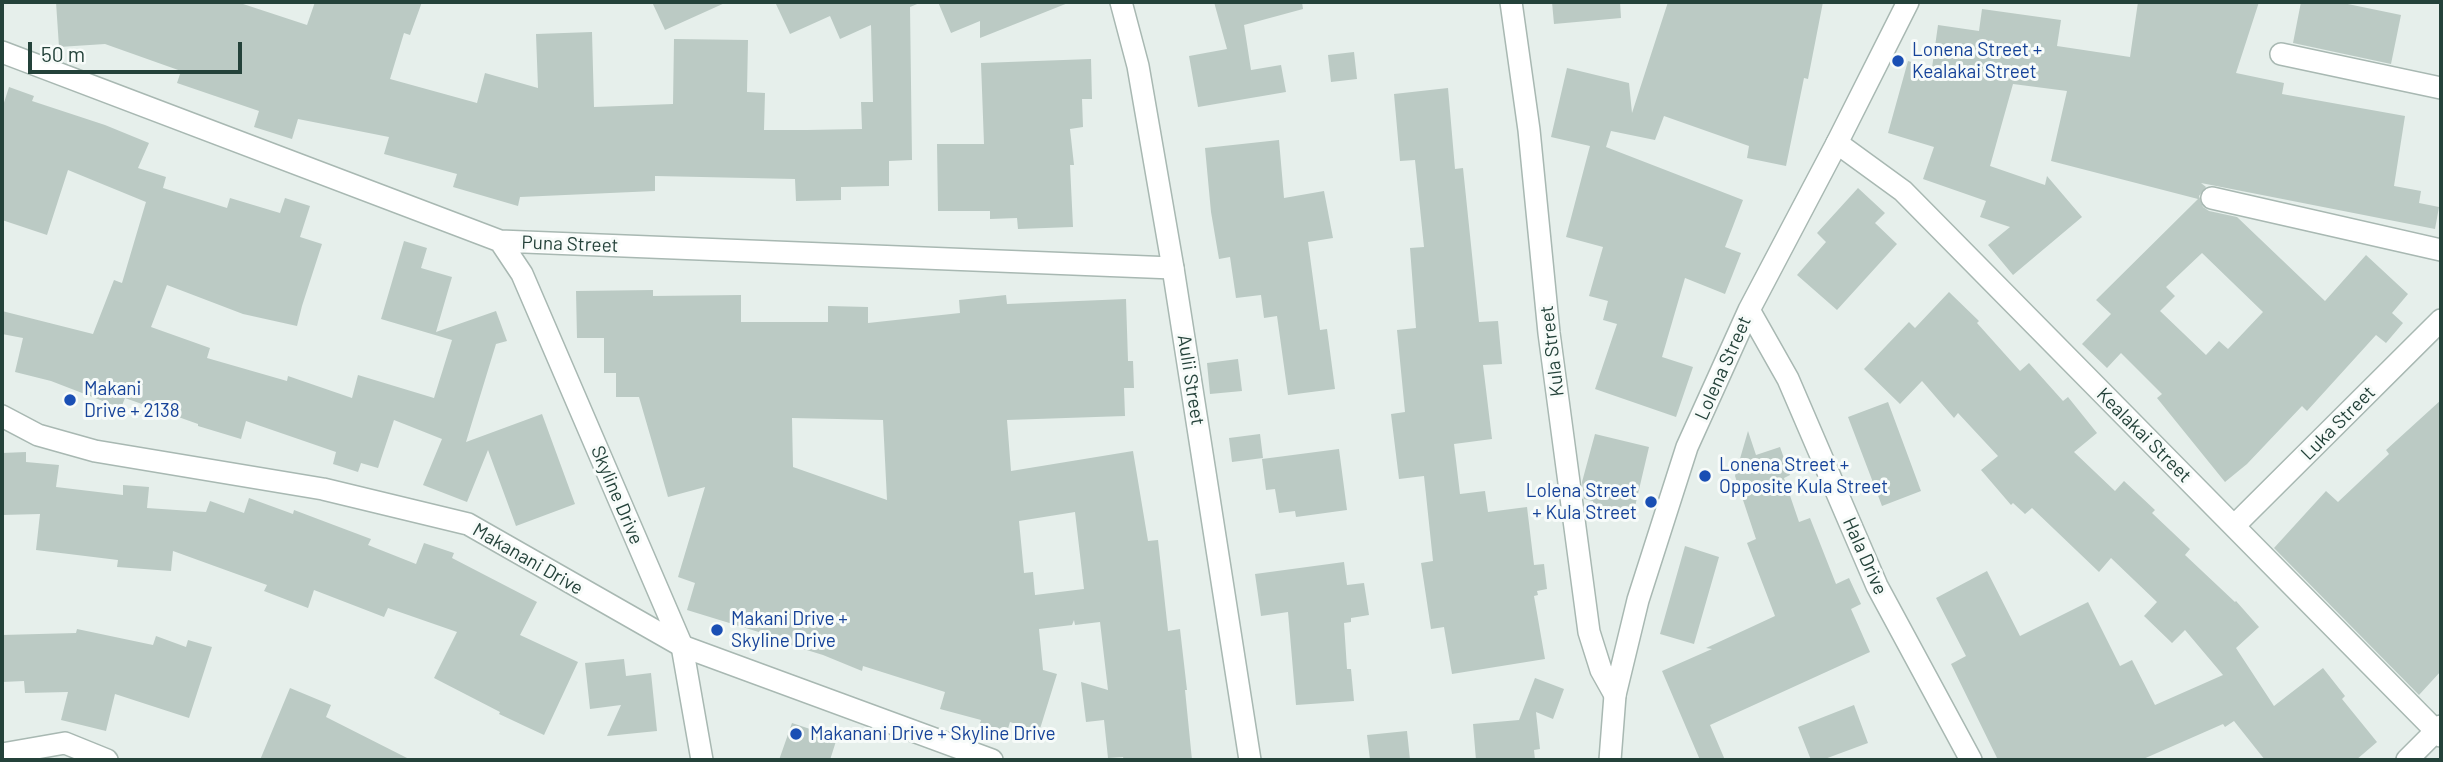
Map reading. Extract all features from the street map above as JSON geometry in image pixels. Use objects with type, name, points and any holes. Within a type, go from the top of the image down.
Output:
[{"type":"street","name":"Aulii Street","points":[[1121,2],[1138,66],[1173,268],[1250,760]]},
{"type":"street","name":"Kula Street","points":[[1511,2],[1530,130],[1549,333],[1589,632],[1601,670],[1615,695]]},
{"type":"street","name":"Lolena Street","points":[[1611,760],[1615,695],[1639,600],[1687,447],[1749,310],[1908,2]]},
{"type":"street","name":"Puna Street","points":[[2,52],[500,241],[1173,268]]},
{"type":"street","points":[[2281,54],[2441,88]]},
{"type":"street","name":"Kealakai Street","points":[[1837,143],[1903,191],[2440,731]]},
{"type":"street","points":[[2212,198],[2441,250]]},
{"type":"street","name":"Skyline Drive","points":[[500,241],[522,274],[681,646],[702,760]]},
{"type":"street","name":"Hala Drive","points":[[1749,310],[1788,379],[1877,586],[1971,760]]},
{"type":"street","name":"Luka Street","points":[[2234,526],[2441,320]]},
{"type":"street","name":"Makanani Drive","points":[[2,416],[38,435],[95,451],[323,489],[468,524],[681,646],[992,760]]},
{"type":"street","points":[[2407,760],[2440,731]]},
{"type":"street","points":[[2,754],[65,744],[107,760]]},
{"type":"building","points":[[56,2],[237,2],[307,25],[315,2],[422,2],[410,35],[404,33],[390,79],[477,103],[485,73],[538,88],[536,34],[592,32],[594,107],[673,104],[674,39],[748,40],[747,92],[765,93],[764,130],[807,130],[862,129],[861,102],[873,102],[871,25],[840,39],[830,16],[790,34],[775,2],[922,2],[910,7],[912,160],[889,161],[889,186],[841,187],[841,200],[796,201],[795,179],[655,176],[655,191],[520,197],[518,206],[453,187],[457,174],[384,154],[389,137],[298,119],[292,139],[254,127],[259,111],[177,83],[181,71],[105,44],[59,47]]},
{"type":"building","points":[[652,2],[727,2],[665,30]]},
{"type":"building","points":[[938,2],[1068,3],[980,38],[980,21],[951,33]]},
{"type":"building","points":[[1214,2],[1302,2],[1303,9],[1244,25],[1251,70],[1281,65],[1286,92],[1198,107],[1189,56],[1227,49]]},
{"type":"building","points":[[1552,2],[1620,2],[1621,18],[1554,24]]},
{"type":"building","points":[[1668,2],[1823,2],[1808,79],[1804,78],[1786,166],[1747,158],[1749,146],[1664,116],[1655,140],[1611,131],[1606,147],[1743,200],[1725,247],[1741,253],[1725,294],[1685,278],[1662,357],[1693,367],[1676,417],[1595,389],[1617,324],[1603,320],[1608,301],[1589,296],[1603,247],[1566,237],[1590,146],[1551,137],[1567,68],[1629,83],[1632,113]]},
{"type":"building","points":[[2138,2],[2259,2],[2236,73],[2284,83],[2282,94],[2405,116],[2394,186],[2421,191],[2419,203],[2439,207],[2435,229],[2201,183],[2206,187],[2199,196],[2203,207],[2209,211],[2237,217],[2325,301],[2366,255],[2408,294],[2392,313],[2403,323],[2386,343],[2376,335],[2307,411],[2302,406],[2247,464],[2225,482],[2157,398],[2162,394],[2121,353],[2107,368],[2082,344],[2111,314],[2096,300],[2198,199],[2051,161],[2067,91],[2013,84],[1990,166],[2045,185],[2047,176],[2082,217],[2013,275],[1988,245],[2010,227],[1980,217],[1986,201],[1923,179],[1934,147],[1888,133],[1908,61],[1932,68],[1938,25],[1979,31],[1982,9],[2061,20],[2057,46],[2130,57]],"holes":[[[2202,253],[2263,312],[2228,349],[2219,341],[2206,355],[2160,311],[2175,296],[2166,287]]]},
{"type":"building","points":[[2301,2],[2338,2],[2401,15],[2391,64],[2293,43]]},
{"type":"building","points":[[1354,52],[1357,79],[1331,82],[1328,55]]},
{"type":"building","points":[[1091,59],[1092,99],[1082,99],[1083,127],[1070,129],[1074,165],[1070,165],[1073,227],[1018,229],[1017,218],[990,219],[990,211],[938,211],[937,144],[984,144],[981,63]]},
{"type":"building","points":[[9,87],[34,96],[32,101],[149,143],[138,168],[166,177],[163,188],[227,208],[230,198],[280,213],[285,198],[310,206],[300,237],[322,244],[297,326],[243,314],[167,285],[151,327],[210,348],[207,358],[287,381],[288,376],[352,398],[358,375],[434,398],[452,340],[381,319],[404,241],[427,248],[421,268],[452,277],[436,332],[496,311],[507,341],[496,344],[466,442],[542,414],[575,504],[516,526],[488,450],[467,502],[423,485],[442,439],[394,420],[378,468],[361,463],[358,472],[333,464],[336,452],[246,421],[241,439],[125,398],[121,408],[51,381],[15,372],[23,338],[2,334],[2,311],[93,334],[114,280],[122,283],[146,202],[68,170],[47,235],[2,220],[2,109]]},
{"type":"building","points":[[1448,88],[1455,169],[1463,168],[1479,322],[1498,321],[1502,364],[1483,365],[1492,439],[1454,444],[1460,494],[1485,491],[1488,512],[1527,507],[1534,565],[1544,564],[1547,589],[1537,591],[1538,595],[1534,596],[1545,659],[1452,674],[1444,627],[1431,629],[1421,563],[1433,561],[1424,476],[1399,479],[1391,414],[1405,412],[1397,330],[1416,328],[1410,248],[1424,247],[1415,160],[1400,161],[1394,94]]},
{"type":"building","points":[[1279,140],[1284,198],[1324,191],[1333,238],[1308,242],[1320,330],[1327,329],[1335,389],[1288,395],[1277,316],[1264,318],[1261,295],[1236,298],[1230,257],[1219,259],[1205,148]]},
{"type":"building","points":[[1858,188],[1885,213],[1875,223],[1897,244],[1837,310],[1797,275],[1826,242],[1817,233]]},
{"type":"building","points":[[653,290],[653,296],[741,295],[741,322],[828,322],[828,306],[868,307],[868,323],[960,313],[959,300],[1006,295],[1007,304],[1126,299],[1128,361],[1133,361],[1134,388],[1124,388],[1125,416],[1007,420],[1011,471],[1133,451],[1148,541],[1158,540],[1168,631],[1180,629],[1192,760],[1108,758],[1104,720],[1086,722],[1081,682],[1108,690],[1100,622],[1075,625],[1074,620],[1072,625],[1039,629],[1043,670],[1057,674],[1039,732],[1010,722],[1007,732],[980,723],[981,720],[940,709],[945,692],[863,666],[862,671],[823,655],[774,640],[775,637],[687,610],[695,583],[678,577],[705,487],[668,497],[639,397],[616,397],[616,373],[604,373],[604,338],[577,338],[576,291]],"holes":[[[792,418],[883,420],[887,500],[793,467]],[[1075,512],[1084,589],[1035,595],[1033,572],[1024,573],[1019,521]]]},
{"type":"building","points":[[1949,292],[1979,321],[1977,323],[2020,371],[2029,363],[2063,401],[2068,397],[2097,433],[2074,452],[2115,491],[2124,481],[2155,510],[2152,513],[2190,549],[2185,555],[2236,601],[2259,627],[2236,648],[2274,706],[2323,668],[2345,696],[2342,699],[2377,742],[2356,760],[2265,760],[2234,721],[2141,760],[1998,760],[1951,664],[1966,656],[1936,598],[1987,571],[2020,636],[2088,602],[2120,666],[2132,660],[2155,705],[2223,675],[2185,630],[2172,643],[2144,616],[2157,602],[2111,558],[2099,572],[2032,508],[2025,514],[2013,503],[2011,505],[1981,470],[1998,456],[1958,413],[1954,418],[1922,381],[1900,404],[1864,369],[1909,322],[1915,328]]},
{"type":"building","points":[[1238,359],[1242,391],[1210,394],[1207,363]]},
{"type":"building","points":[[2441,400],[2441,671],[2419,695],[2274,548],[2326,491],[2338,502],[2389,454],[2386,450]]},
{"type":"building","points":[[1888,402],[1921,491],[1882,506],[1848,417]]},
{"type":"building","points":[[1748,431],[1756,455],[1780,447],[1790,475],[1784,478],[1799,522],[1810,518],[1836,584],[1849,578],[1861,604],[1851,609],[1870,652],[1710,725],[1725,760],[1700,760],[1662,671],[1712,649],[1706,648],[1775,616],[1747,543],[1756,539],[1735,476]]},
{"type":"building","points":[[1260,434],[1263,458],[1232,462],[1229,438]]},
{"type":"building","points":[[1595,434],[1649,447],[1633,515],[1593,505],[1593,501],[1584,499],[1582,482]]},
{"type":"building","points":[[1339,449],[1347,510],[1296,517],[1295,511],[1279,513],[1275,489],[1266,490],[1262,459]]},
{"type":"building","points":[[26,452],[26,462],[59,465],[56,487],[123,495],[123,485],[149,487],[147,508],[206,512],[210,501],[244,513],[249,498],[293,514],[294,510],[371,539],[368,545],[416,564],[424,543],[454,553],[452,558],[537,602],[520,635],[578,662],[544,735],[434,678],[457,632],[388,608],[384,617],[314,590],[308,608],[264,591],[267,585],[173,551],[171,571],[117,567],[118,560],[36,550],[40,514],[2,515],[2,453]]},
{"type":"building","points":[[1685,546],[1719,557],[1694,644],[1660,634]]},
{"type":"building","points":[[1344,562],[1347,585],[1364,583],[1369,615],[1351,618],[1351,622],[1344,623],[1347,669],[1351,669],[1354,701],[1296,705],[1288,612],[1261,616],[1255,574]]},
{"type":"building","points":[[77,629],[153,645],[156,636],[186,647],[188,640],[212,647],[189,718],[115,694],[106,731],[61,720],[68,692],[25,693],[24,681],[2,682],[2,635],[76,633]]},
{"type":"building","points":[[624,659],[626,676],[651,673],[657,731],[607,736],[621,705],[590,709],[585,663]]},
{"type":"building","points":[[1535,678],[1564,689],[1553,719],[1536,712],[1540,749],[1534,750],[1535,760],[1476,760],[1473,724],[1519,720]]},
{"type":"building","points":[[290,688],[331,705],[326,717],[411,760],[260,760]]},
{"type":"building","points":[[1854,705],[1868,743],[1822,760],[1811,760],[1798,727]]},
{"type":"building","points":[[792,723],[837,738],[830,760],[779,760]]},
{"type":"building","points":[[1407,731],[1410,760],[1370,760],[1367,735]]},
{"type":"place","name":"Lonena Street + Kealakai Street","points":[[1898,61]]},
{"type":"place","name":"Makani Drive + 2138","points":[[70,400]]},
{"type":"place","name":"Lonena Street + Opposite Kula Street","points":[[1705,476]]},
{"type":"place","name":"Lolena Street + Kula Street","points":[[1651,502]]},
{"type":"place","name":"Makani Drive + Skyline Drive","points":[[717,630]]},
{"type":"place","name":"Makanani Drive + Skyline Drive","points":[[796,734]]}]
